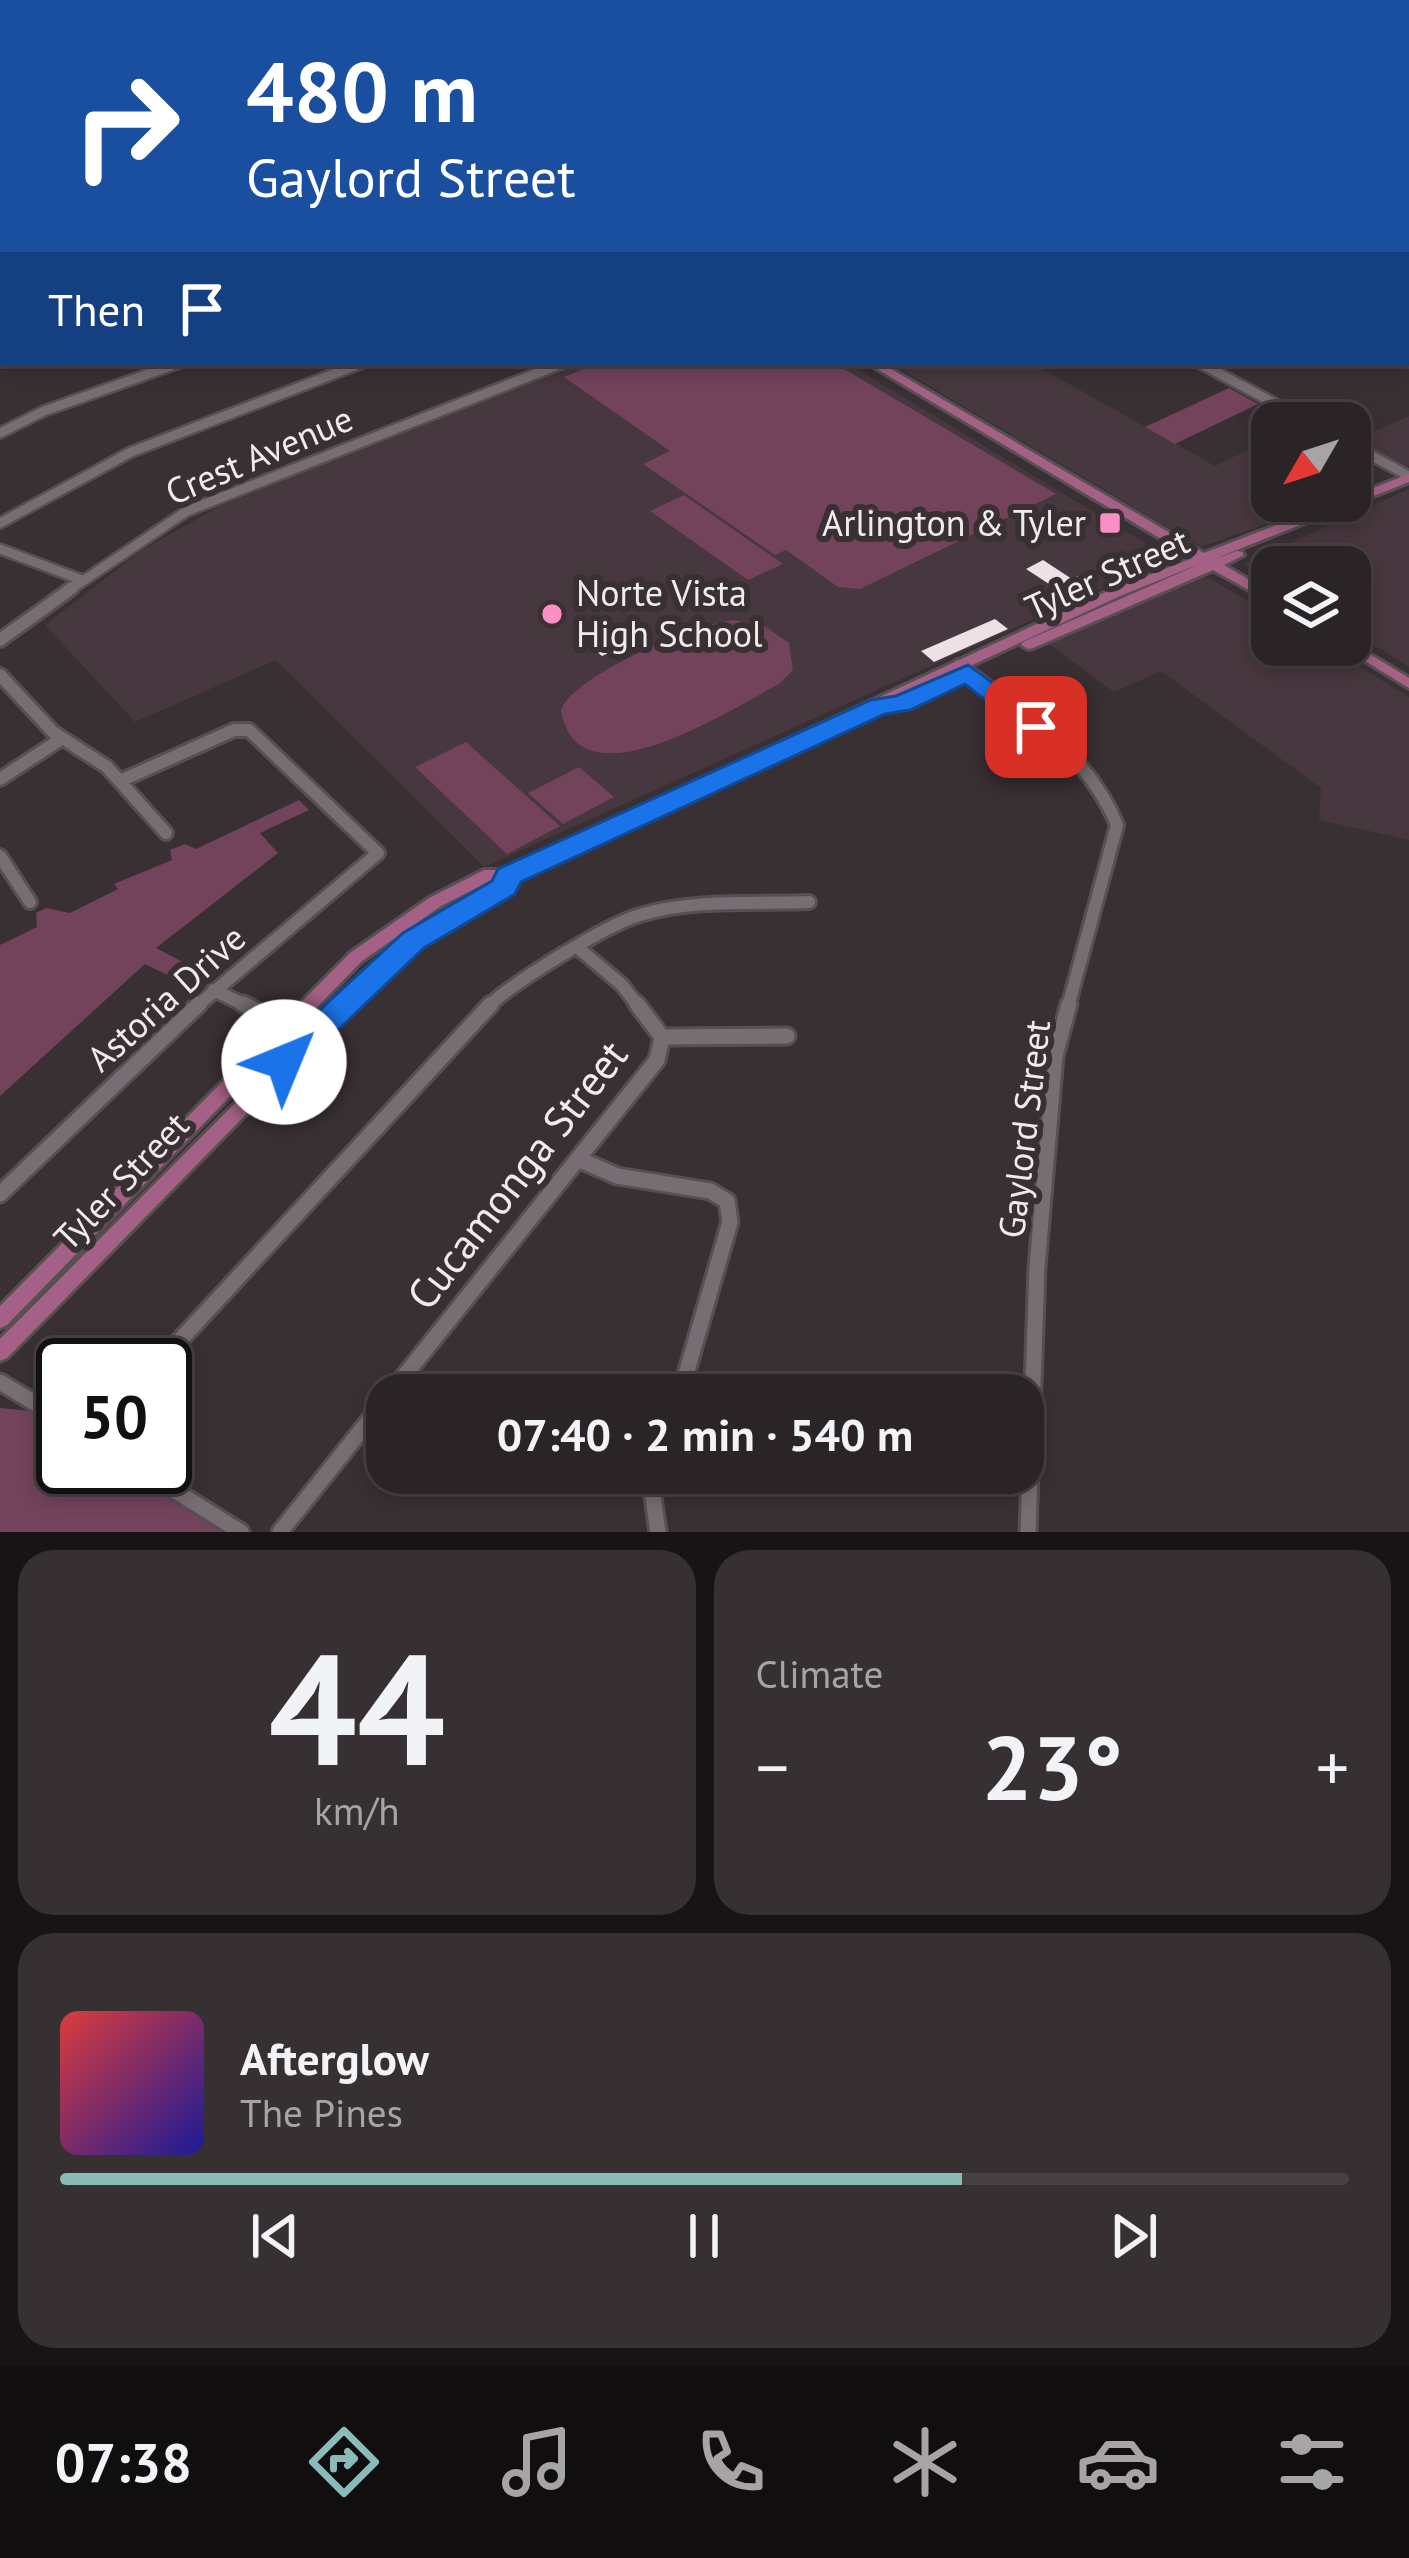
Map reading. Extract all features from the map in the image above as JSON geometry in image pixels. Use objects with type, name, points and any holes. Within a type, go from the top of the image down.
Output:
[{"type":"main road","points":[[878,366],[1251,586]]},
{"type":"main road","name":"Tyler Street","points":[[0,1319],[285,1024],[356,957],[398,925],[490,874],[508,876],[1208,559],[1353,508],[1358,500],[1409,477]]},
{"type":"main road","points":[[1371,660],[1409,684]]},
{"type":"main road","name":"Tyler Street","points":[[0,1352],[309,1036],[413,941],[505,887],[508,876]]},
{"type":"street","points":[[0,433],[44,411],[171,366]]},
{"type":"street","points":[[0,523],[65,482],[136,447],[354,366]]},
{"type":"street","name":"Crest Avenue","points":[[0,640],[161,526],[212,500],[554,366]]},
{"type":"street","points":[[1206,366],[1272,402]]},
{"type":"street","points":[[1371,456],[1409,477]]},
{"type":"street","points":[[0,549],[82,580]]},
{"type":"street","name":"Gaylord Street","points":[[963,670],[1074,756],[1110,798],[1118,825],[1055,1056],[1037,1268],[1028,1532]]},
{"type":"street","points":[[0,675],[61,739],[120,781],[166,833]]},
{"type":"street","name":"Astoria Drive","points":[[0,1194],[214,990],[378,853],[249,730],[234,730],[120,781]]},
{"type":"street","points":[[0,779],[61,739]]},
{"type":"street","points":[[0,856],[30,902]]},
{"type":"street","points":[[182,1338],[506,988],[639,915],[718,905],[809,902]]},
{"type":"street","name":"Cucamonga Street","points":[[406,1374],[657,1060],[662,1037],[622,985],[577,946]]},
{"type":"street","points":[[214,990],[309,1036]]},
{"type":"street","points":[[662,1037],[787,1036]]},
{"type":"street","points":[[578,1159],[617,1176],[710,1191],[727,1202],[730,1222],[686,1374]]},
{"type":"street","points":[[0,1382],[36,1404]]},
{"type":"street","name":"Cucamonga Street","points":[[280,1532],[366,1424]]},
{"type":"street","points":[[180,1494],[241,1532]]},
{"type":"street","points":[[653,1494],[658,1532]]},
{"type":"shaded area","name":"Norte Vista High School","points":[[574,366],[852,366],[1170,558],[484,867],[276,660],[135,722],[45,625],[142,550],[220,506]]},
{"type":"shaded area","points":[[591,366],[839,366],[1056,494],[860,589],[838,587],[786,550],[775,555],[643,464],[670,451],[564,377]]},
{"type":"shaded area","points":[[895,366],[1037,366],[1215,466],[1251,448],[1251,522],[1272,522],[1201,547]]},
{"type":"shaded area","points":[[1229,388],[1254,402],[1175,444],[1145,427]]},
{"type":"shaded area","points":[[1409,416],[1409,466],[1371,451],[1371,433]]},
{"type":"shaded area","points":[[1409,489],[1409,667],[1371,643],[1371,546],[1284,546],[1336,522],[1371,522],[1371,506]]},
{"type":"shaded area","points":[[684,495],[783,564],[748,580],[650,511]]},
{"type":"shaded area","points":[[1196,576],[1209,578],[1251,603],[1251,666],[1358,666],[1409,697],[1409,840],[1319,820],[1321,788],[1161,671],[1114,692],[1048,643]]},
{"type":"shaded area","points":[[734,620],[763,625],[789,643],[793,670],[779,684],[659,744],[625,752],[595,752],[573,739],[561,710],[588,682],[666,640]]},
{"type":"shaded area","points":[[466,742],[560,826],[507,854],[415,767]]},
{"type":"shaded area","points":[[579,767],[614,797],[563,824],[528,793]]},
{"type":"shaded area","points":[[299,800],[309,810],[260,833],[278,853],[156,948],[204,973],[192,987],[145,964],[0,1096],[0,945],[37,927],[36,913],[46,908],[70,913],[118,889],[114,884],[172,860],[170,850],[185,844],[196,849]]},
{"type":"shaded area","points":[[0,1408],[36,1414],[36,1494],[165,1494],[226,1532],[0,1532]]},
{"type":"building","points":[[1043,560],[1072,579],[1080,575],[1095,584],[1069,597],[1026,569]]},
{"type":"building","points":[[995,619],[1008,629],[934,662],[921,651]]},
{"type":"building","name":"Norte Vista High School","points":[[628,624],[641,625],[651,633],[602,656],[592,648],[599,644],[594,640]]},
{"type":"place","name":"Arlington & Tyler","points":[[1110,523]]},
{"type":"place","name":"Norte Vista High School","points":[[552,614]]},
{"type":"route","points":[[284,1062],[413,941],[505,887],[508,876],[881,706],[900,704],[968,673],[1036,727]]}]
